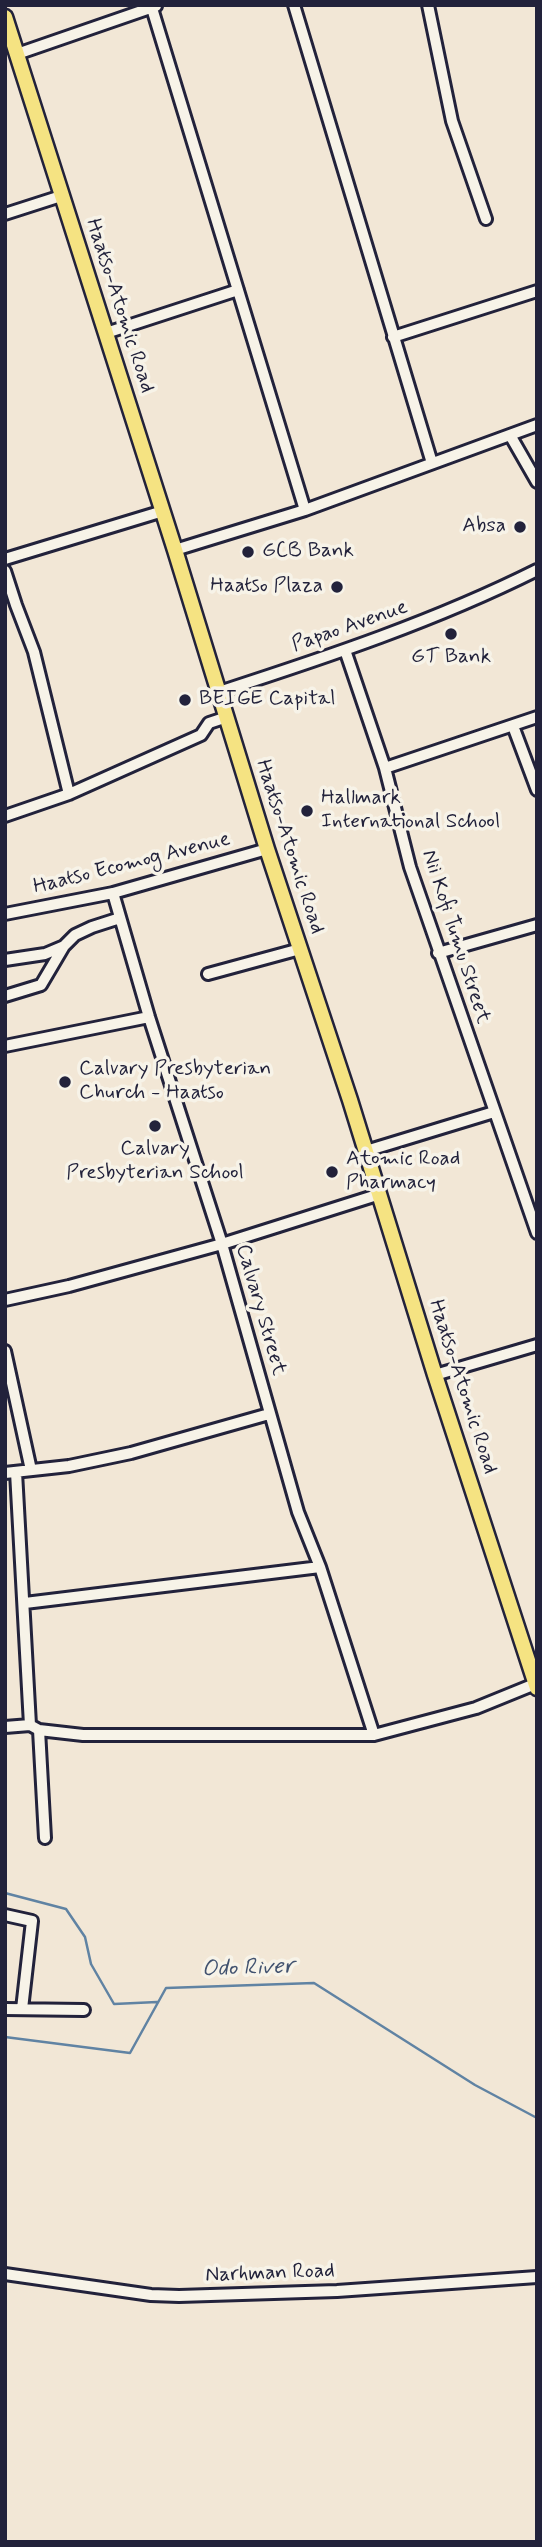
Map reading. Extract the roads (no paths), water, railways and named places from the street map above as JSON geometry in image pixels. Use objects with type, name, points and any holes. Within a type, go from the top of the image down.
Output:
[{"type":"main road","name":"Haatso-Atomic Road","points":[[5,17],[163,511],[267,849],[536,1686]]},
{"type":"street","points":[[294,5],[432,463]]},
{"type":"street","points":[[428,5],[452,121],[486,219]]},
{"type":"street","points":[[17,54],[154,6],[305,510]]},
{"type":"street","points":[[5,214],[61,196]]},
{"type":"street","points":[[106,333],[238,290]]},
{"type":"street","points":[[393,337],[537,290]]},
{"type":"street","points":[[175,550],[305,510],[537,425]]},
{"type":"street","points":[[510,435],[537,482]]},
{"type":"street","points":[[5,559],[163,511]]},
{"type":"street","points":[[5,570],[34,652],[69,794]]},
{"type":"street","name":"Papao Avenue","points":[[219,692],[345,650],[461,606],[537,570]]},
{"type":"street","name":"Nii Kofi Tumu Street","points":[[345,650],[385,768],[410,867],[438,953],[494,1112],[534,1215],[537,1233]]},
{"type":"street","points":[[5,816],[69,794],[201,735],[209,723],[227,717]]},
{"type":"street","points":[[385,768],[537,717]]},
{"type":"street","points":[[513,726],[537,790]]},
{"type":"street","name":"Haatso Ecomog Avenue","points":[[5,914],[113,893],[267,849]]},
{"type":"street","name":"Calvary Street","points":[[113,893],[149,1017],[222,1244],[298,1512],[320,1567],[374,1735]]},
{"type":"street","points":[[5,996],[40,985],[64,946],[75,935],[92,926],[120,918]]},
{"type":"street","points":[[438,953],[537,925]]},
{"type":"street","points":[[5,960],[45,954],[64,946]]},
{"type":"street","points":[[208,974],[300,949]]},
{"type":"street","points":[[5,1046],[149,1017]]},
{"type":"street","points":[[366,1151],[494,1112]]},
{"type":"street","points":[[5,1300],[69,1286],[222,1244],[380,1194]]},
{"type":"street","points":[[435,1376],[537,1345]]},
{"type":"street","points":[[5,1351],[31,1470]]},
{"type":"street","points":[[45,1838],[11,1473],[69,1466],[131,1453],[269,1414]]},
{"type":"street","points":[[25,1603],[320,1567]]},
{"type":"street","points":[[5,1727],[83,1735],[374,1735],[476,1708],[536,1686]]},
{"type":"street","points":[[5,1915],[32,1921],[22,2009]]},
{"type":"street","points":[[5,2010],[84,2010]]},
{"type":"street","name":"Narhman Road","points":[[5,2274],[151,2295],[179,2296],[311,2292],[537,2277]]},
{"type":"waterway","points":[[5,1893],[66,1909],[85,1937],[91,1964],[114,2004],[157,2002]]},
{"type":"waterway","name":"Odo River","points":[[5,2037],[130,2053],[166,1988],[314,1983],[475,2085],[537,2118]]},
{"type":"place","name":"Absa","points":[[520,527]]},
{"type":"place","name":"GCB Bank","points":[[248,552]]},
{"type":"place","name":"Haatso Plaza","points":[[337,587]]},
{"type":"place","name":"GT Bank","points":[[451,634]]},
{"type":"place","name":"BEIGE Capital","points":[[185,700]]},
{"type":"place","name":"Hallmark International School","points":[[307,811]]},
{"type":"place","name":"Calvary Presbyterian Church - Haatso","points":[[65,1082]]},
{"type":"place","name":"Calvary Presbyterian School","points":[[155,1126]]},
{"type":"place","name":"Atomic Road Pharmacy","points":[[332,1172]]}]
